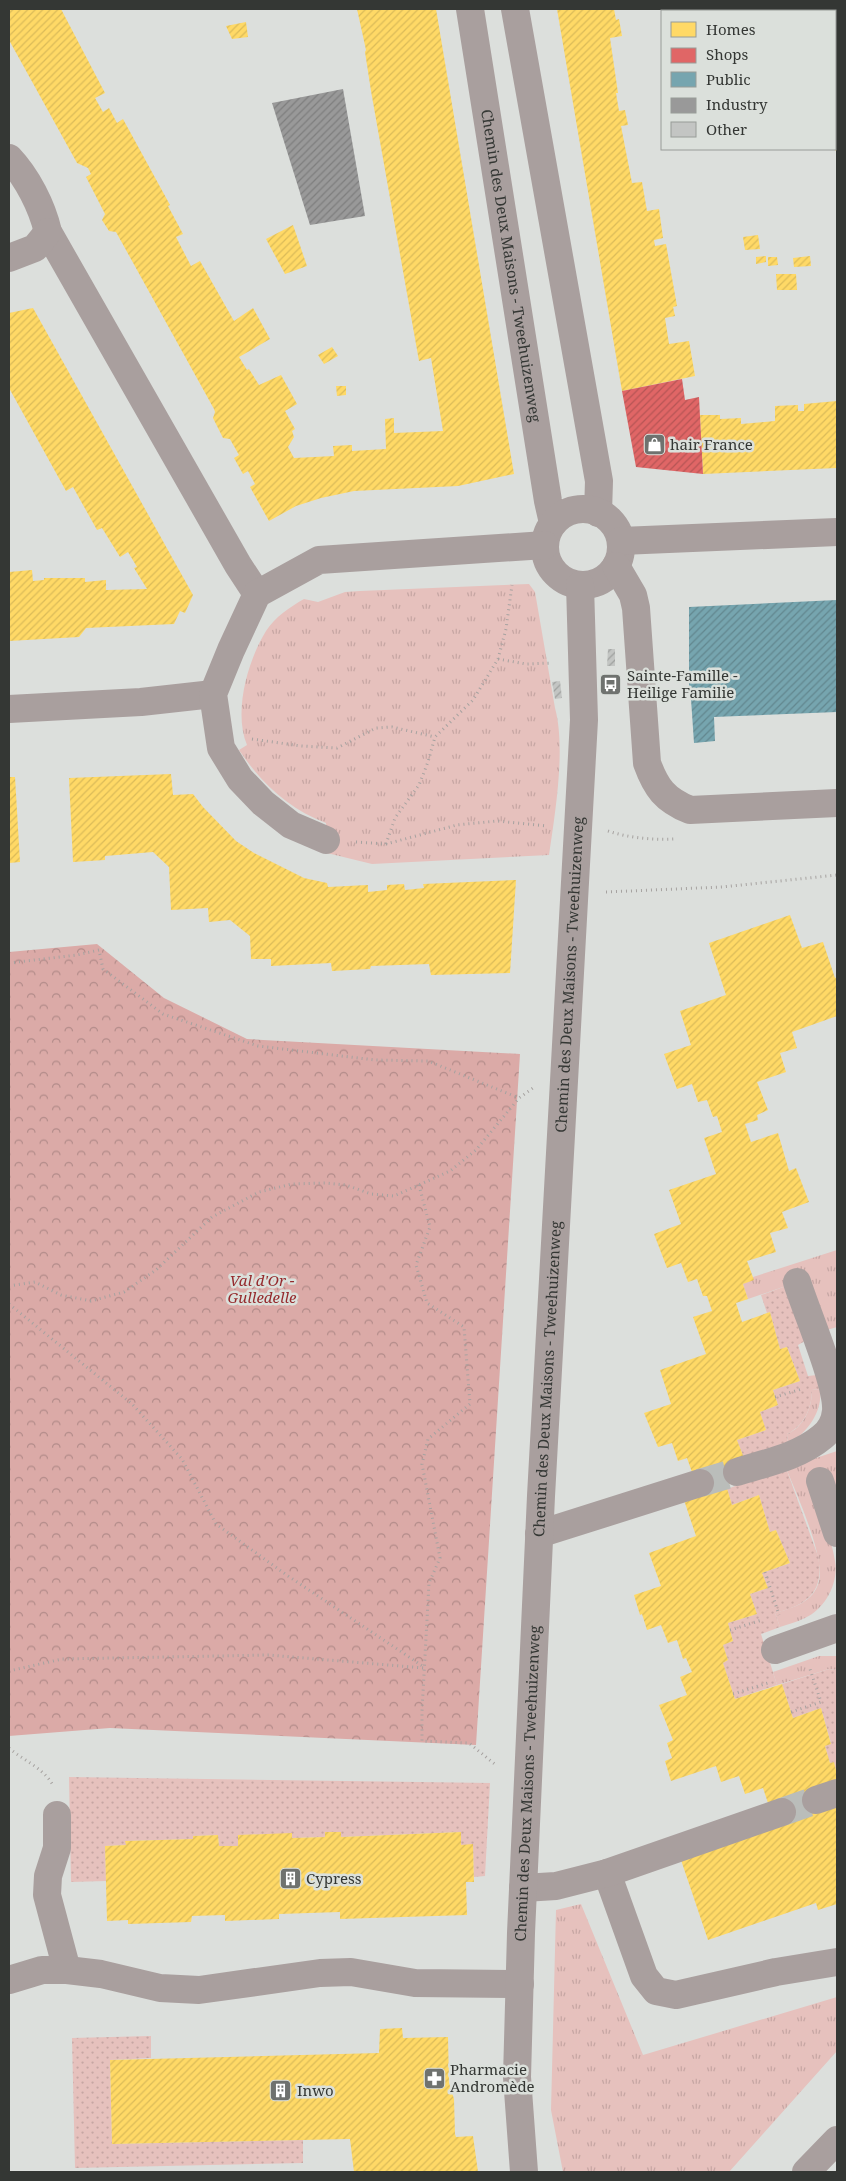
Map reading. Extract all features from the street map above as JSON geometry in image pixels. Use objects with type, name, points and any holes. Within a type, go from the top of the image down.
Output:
[{"type":"street","name":"Chemin des Deux Maisons - Tweehuizenweg","points":[[470,9],[548,501],[549,534],[547,559],[554,572],[561,579],[580,585],[584,720],[539,1534],[523,1888],[517,2077],[524,2172]]},
{"type":"street","points":[[515,9],[597,471],[598,513]]},
{"type":"street","points":[[9,158],[16,166],[44,214],[48,232],[238,565],[257,594]]},
{"type":"street","points":[[9,258],[35,248],[48,232]]},
{"type":"street","points":[[326,840],[291,824],[263,803],[240,779],[220,748],[213,694],[257,594],[319,560],[549,534],[562,515],[574,510],[586,509],[609,519],[616,529],[619,553],[636,608],[647,763],[663,795],[675,804],[690,810],[837,803]]},
{"type":"street","points":[[619,553],[837,532]]},
{"type":"street","points":[[580,585],[591,585],[601,581],[610,574],[619,553]]},
{"type":"street","points":[[9,709],[142,702],[213,694]]},
{"type":"street","points":[[736,1472],[792,1454],[813,1444],[827,1432],[835,1418],[836,1407],[831,1383],[797,1282]]},
{"type":"street","points":[[820,1481],[837,1534]]},
{"type":"street","points":[[539,1534],[700,1483]]},
{"type":"street","points":[[788,1646],[837,1628]]},
{"type":"street","points":[[523,1888],[556,1886],[606,1873],[782,1812]]},
{"type":"street","points":[[58,1815],[57,1848],[48,1876],[47,1896],[67,1970]]},
{"type":"street","points":[[606,1873],[644,1976],[656,1991],[676,1995],[776,1972],[837,1962]]},
{"type":"street","points":[[9,1980],[42,1970],[67,1970],[101,1974],[160,1988],[199,1990],[320,1973],[351,1972],[415,1983],[520,1984]]},
{"type":"street","points":[[806,2172],[837,2140]]},
{"type":"path","points":[[386,844],[395,818],[418,784],[428,762],[435,737],[472,700],[498,660],[506,629],[512,585]]},
{"type":"path","points":[[498,660],[526,664],[559,663]]},
{"type":"path","points":[[244,737],[301,746],[337,748],[376,728],[392,728],[435,737]]},
{"type":"path","points":[[326,840],[386,844],[457,825],[497,822],[553,827]]},
{"type":"path","points":[[598,893],[722,887],[837,874]]},
{"type":"path","points":[[9,963],[77,955],[99,950],[104,969],[163,1014],[258,1046],[375,1060],[428,1061],[520,1098],[476,1150],[450,1171],[394,1196],[371,1194],[346,1185],[325,1183],[292,1184],[259,1192],[212,1217],[156,1270],[124,1292],[91,1300],[61,1295],[35,1282],[9,1286]]},
{"type":"path","points":[[419,1185],[430,1227],[416,1265],[426,1303],[464,1327],[470,1404],[428,1438],[422,1464],[440,1558],[429,1583],[422,1741],[469,1743],[498,1767]]},
{"type":"path","points":[[9,1304],[132,1404],[182,1459],[216,1524],[288,1576],[424,1668]]},
{"type":"path","points":[[765,1572],[780,1617],[790,1614],[788,1646],[821,1702],[791,1712]]},
{"type":"path","points":[[9,1671],[62,1659],[269,1655],[424,1668]]},
{"type":"path","points":[[9,1748],[18,1756],[34,1764],[53,1784],[57,1797],[58,1815]]},
{"type":"green space","points":[[529,584],[535,592],[560,742],[560,761],[549,855],[372,864],[327,853],[326,823],[300,810],[277,794],[266,784],[239,750],[247,745],[243,732],[242,717],[244,686],[253,656],[266,631],[283,613],[304,599],[318,602],[345,592]]},
{"type":"green space","name":"Val d'Or - Gulledelle","points":[[97,944],[164,998],[247,1039],[520,1054],[476,1745],[110,1728],[9,1736],[9,952]]},
{"type":"green space","points":[[837,1250],[837,1327],[827,1330],[786,1286],[748,1299],[743,1284],[753,1277]]},
{"type":"green space","points":[[786,1286],[805,1341],[798,1345],[808,1376],[817,1375],[820,1389],[812,1390],[809,1410],[798,1426],[787,1434],[788,1444],[744,1458],[737,1440],[766,1430],[760,1412],[778,1405],[773,1390],[800,1381],[787,1347],[780,1349],[770,1312],[767,1313],[761,1295]]},
{"type":"green space","points":[[820,1389],[819,1406],[812,1421],[801,1434],[788,1444],[787,1434],[798,1427],[809,1410],[812,1390]]},
{"type":"green space","points":[[837,1451],[837,1498],[810,1484],[833,1551],[836,1569],[833,1586],[824,1602],[812,1614],[780,1627],[775,1613],[789,1609],[808,1599],[813,1594],[819,1581],[820,1570],[814,1541],[786,1468]]},
{"type":"green space","points":[[786,1468],[818,1556],[819,1579],[816,1588],[805,1601],[775,1613],[780,1627],[761,1634],[777,1685],[735,1699],[723,1663],[728,1660],[723,1645],[733,1641],[728,1623],[757,1614],[750,1594],[768,1588],[762,1573],[790,1563],[776,1530],[770,1532],[759,1495],[732,1505],[727,1489]]},
{"type":"green space","points":[[819,1656],[837,1656],[837,1670],[829,1669],[777,1685],[773,1672]]},
{"type":"green space","points":[[829,1669],[837,1670],[837,1774],[834,1762],[830,1763],[825,1746],[831,1743],[821,1708],[793,1718],[782,1684]]},
{"type":"green space","points":[[69,1777],[490,1783],[485,1876],[474,1877],[473,1845],[461,1845],[460,1832],[341,1837],[340,1832],[325,1832],[325,1837],[292,1838],[292,1834],[238,1835],[238,1846],[219,1846],[218,1835],[193,1836],[193,1839],[126,1841],[126,1845],[105,1846],[106,1881],[71,1882]]},
{"type":"green space","points":[[581,1904],[643,2055],[837,1997],[837,2051],[729,2172],[563,2172],[551,2110],[556,1910]]},
{"type":"green space","points":[[151,2036],[151,2058],[110,2060],[112,2144],[303,2140],[303,2163],[75,2168],[72,2038]]},
{"type":"building: Homes","points":[[9,9],[61,9],[105,93],[95,98],[103,112],[109,108],[117,123],[123,119],[170,205],[168,206],[183,234],[176,237],[191,266],[200,261],[234,321],[253,308],[270,339],[239,357],[259,385],[281,375],[297,404],[285,411],[295,429],[292,431],[294,437],[288,447],[294,458],[334,456],[333,446],[352,445],[352,451],[386,449],[385,419],[394,418],[394,433],[443,431],[431,358],[419,361],[371,91],[366,50],[357,9],[436,9],[514,474],[458,486],[354,491],[296,506],[269,521],[250,487],[255,484],[248,471],[243,474],[234,458],[239,455],[230,439],[223,438],[213,418],[214,409],[116,232],[109,231],[102,220],[105,214],[86,177],[91,174],[88,168],[77,163],[9,40]]},
{"type":"building: Homes","points":[[557,9],[614,9],[616,20],[619,19],[622,36],[610,38],[619,111],[625,110],[628,125],[621,126],[632,183],[642,182],[647,211],[659,209],[663,238],[654,240],[655,246],[666,244],[677,306],[673,307],[675,316],[665,318],[669,344],[689,341],[695,376],[622,391]]},
{"type":"building: Homes","points":[[742,9],[793,9],[793,10]]},
{"type":"building: Homes","points":[[246,22],[248,37],[232,39],[226,26]]},
{"type":"building: Homes","points":[[836,94],[837,96],[837,152],[835,150]]},
{"type":"building: Homes","points":[[293,225],[307,266],[285,274],[266,239]]},
{"type":"building: Homes","points":[[758,235],[760,249],[745,250],[743,237]]},
{"type":"building: Homes","points":[[766,256],[766,262],[756,264],[756,257]]},
{"type":"building: Homes","points":[[810,256],[811,266],[794,267],[793,258]]},
{"type":"building: Homes","points":[[768,257],[777,257],[778,265],[768,266]]},
{"type":"building: Homes","points":[[776,274],[796,274],[797,290],[777,290]]},
{"type":"building: Homes","points":[[33,308],[193,595],[185,613],[180,611],[174,624],[86,628],[79,637],[9,641],[9,572],[32,570],[33,581],[44,580],[44,578],[85,578],[85,582],[106,580],[106,590],[147,589],[134,568],[137,567],[128,552],[120,557],[102,528],[97,530],[73,487],[66,491],[9,388],[9,313]]},
{"type":"building: Homes","points":[[332,347],[338,356],[324,364],[318,355]]},
{"type":"building: Homes","points":[[336,386],[346,386],[346,395],[337,396]]},
{"type":"building: Homes","points":[[837,401],[837,468],[703,474],[700,415],[720,415],[720,419],[741,418],[741,424],[775,421],[775,406],[798,405],[798,411],[804,411],[804,404]]},
{"type":"building: Homes","points":[[171,774],[173,795],[193,794],[236,841],[254,853],[304,878],[327,883],[328,887],[368,885],[368,892],[387,890],[387,885],[404,884],[405,890],[424,888],[423,884],[516,880],[510,973],[431,975],[429,964],[371,966],[370,969],[332,971],[331,963],[271,966],[271,959],[251,959],[250,936],[230,920],[209,922],[208,908],[171,910],[169,867],[153,852],[105,856],[105,860],[73,862],[69,778]]},
{"type":"building: Homes","points":[[9,777],[15,777],[20,862],[9,863]]},
{"type":"building: Homes","points":[[790,915],[802,948],[823,942],[835,978],[837,977],[837,1016],[792,1032],[797,1048],[780,1053],[786,1072],[757,1082],[768,1110],[757,1115],[758,1120],[745,1124],[751,1142],[778,1133],[789,1171],[796,1168],[809,1202],[782,1212],[788,1228],[770,1233],[776,1252],[747,1261],[754,1280],[743,1284],[748,1299],[736,1303],[742,1322],[770,1312],[780,1349],[787,1347],[800,1381],[773,1390],[778,1405],[760,1412],[766,1430],[737,1440],[744,1458],[739,1481],[726,1485],[732,1505],[759,1495],[770,1532],[776,1530],[790,1563],[762,1573],[768,1588],[750,1594],[757,1614],[728,1623],[733,1641],[723,1645],[728,1660],[723,1663],[735,1699],[782,1684],[793,1718],[821,1708],[831,1744],[825,1746],[830,1763],[834,1762],[837,1774],[837,1904],[818,1910],[816,1903],[708,1940],[681,1860],[769,1806],[763,1788],[745,1794],[739,1776],[721,1782],[716,1766],[671,1781],[665,1761],[672,1758],[667,1743],[673,1740],[659,1705],[687,1695],[680,1677],[692,1672],[686,1658],[683,1659],[677,1640],[668,1643],[661,1625],[647,1630],[634,1595],[661,1586],[649,1553],[696,1536],[684,1500],[693,1475],[687,1458],[678,1461],[672,1443],[658,1447],[644,1413],[671,1404],[660,1370],[706,1354],[693,1317],[712,1311],[707,1296],[703,1296],[697,1279],[688,1282],[681,1263],[667,1268],[654,1234],[681,1224],[669,1190],[716,1174],[704,1138],[722,1132],[717,1116],[713,1117],[707,1100],[698,1102],[692,1084],[677,1089],[664,1054],[691,1045],[680,1011],[726,995],[709,943]]},
{"type":"building: Homes","name":"Cypress","points":[[325,1832],[341,1832],[341,1837],[461,1832],[461,1845],[473,1844],[474,1882],[466,1882],[467,1915],[340,1919],[340,1912],[279,1914],[279,1919],[225,1921],[225,1915],[192,1916],[191,1922],[128,1924],[128,1920],[107,1921],[105,1846],[126,1845],[125,1841],[193,1839],[193,1836],[218,1835],[219,1846],[238,1846],[238,1835],[292,1833],[292,1838],[325,1837]]},
{"type":"building: Homes","name":"Inwo","points":[[402,2028],[403,2038],[448,2037],[449,2083],[454,2099],[455,2134],[456,2137],[473,2136],[478,2172],[354,2172],[350,2139],[112,2144],[110,2060],[379,2053],[380,2029]]},
{"type":"building: Shops","points":[[682,379],[685,400],[699,397],[703,474],[636,467],[622,391]]},
{"type":"building: Public","points":[[837,600],[837,712],[714,717],[715,741],[694,743],[691,699],[689,699],[689,607]]},
{"type":"building: Industry","points":[[343,89],[365,216],[310,225],[272,103]]},
{"type":"building: Other","points":[[608,649],[615,649],[615,666],[607,666]]},
{"type":"building: Other","points":[[560,681],[562,698],[555,699],[552,682]]},
{"type":"tunnel","points":[[700,1483],[737,1472]]},
{"type":"tunnel","points":[[782,1812],[816,1800]]},
{"type":"place","name":"hair France","points":[[654,445]]},
{"type":"place","name":"Sainte-Famille - Heilige Familie","points":[[611,685]]},
{"type":"place","name":"Cypress","points":[[290,1879]]},
{"type":"place","name":"Pharmacie Andromède","points":[[434,2079]]},
{"type":"place","name":"Inwo","points":[[281,2091]]}]
